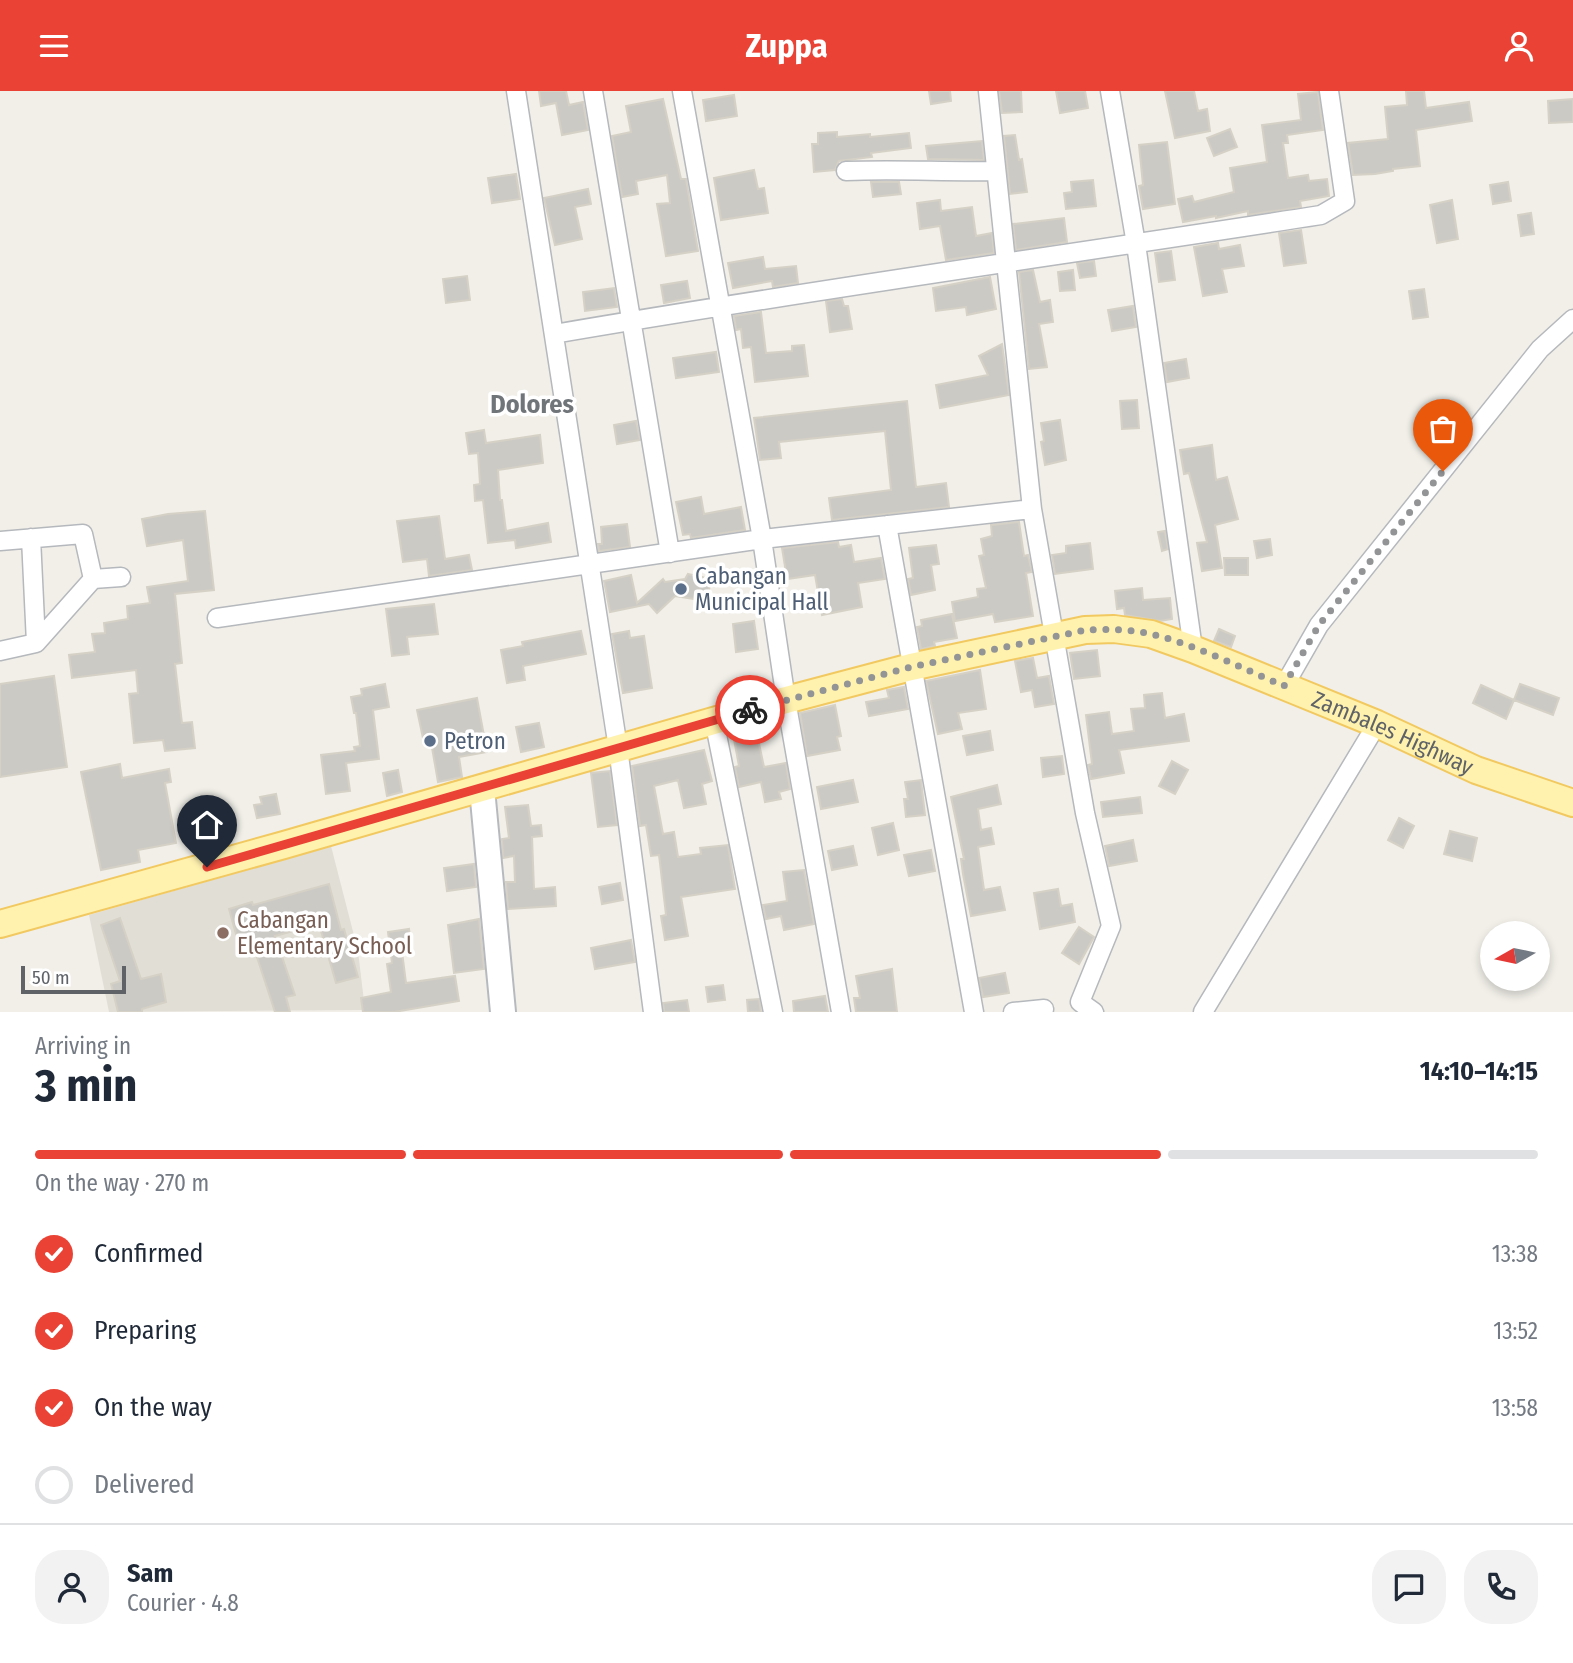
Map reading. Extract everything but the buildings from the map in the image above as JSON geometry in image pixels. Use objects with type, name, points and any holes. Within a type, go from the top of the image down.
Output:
[{"type":"main road","name":"Zambales Highway","points":[[0,924],[482,789],[786,700],[911,667],[1086,630],[1114,629],[1151,634],[1377,724],[1476,770],[1573,803]]},
{"type":"street","points":[[516,91],[618,748],[653,1012]]},
{"type":"street","points":[[593,91],[670,553]]},
{"type":"street","points":[[682,91],[762,539],[786,700],[842,1012]]},
{"type":"street","points":[[988,91],[1032,509],[1085,813],[1111,926],[1080,1002],[1094,1012]]},
{"type":"street","points":[[1110,91],[1136,244],[1193,649]]},
{"type":"street","points":[[554,334],[721,305],[1321,215],[1345,201],[1329,91]]},
{"type":"street","points":[[846,171],[996,171]]},
{"type":"street","points":[[1284,686],[1319,625],[1540,349],[1573,319]]},
{"type":"street","points":[[217,618],[762,539],[1032,509]]},
{"type":"street","points":[[887,525],[974,1012]]},
{"type":"street","points":[[0,541],[83,534],[93,579]]},
{"type":"street","points":[[31,538],[36,643]]},
{"type":"street","points":[[0,651],[36,643],[93,579],[121,577]]},
{"type":"street","points":[[714,720],[773,1012]]},
{"type":"street","points":[[1203,1012],[1377,724]]},
{"type":"street","points":[[482,789],[503,1012]]},
{"type":"street","points":[[1013,1012],[1044,1009]]},
{"type":"shaded area","name":"Cabangan Elementary School","points":[[331,846],[358,951],[365,1010],[109,1012],[89,915]]},
{"type":"way so far","points":[[750,710],[911,667],[1086,630],[1114,629],[1151,634],[1284,686],[1319,625],[1443,471]]},
{"type":"place","name":"Cabangan Municipal Hall","points":[[681,589]]},
{"type":"place","name":"Petron","points":[[430,741]]},
{"type":"place","name":"Cabangan Elementary School","points":[[223,933]]},
{"type":"district","name":"Dolores","points":[[532,404]]},
{"type":"route","points":[[207,867],[750,710]]}]
